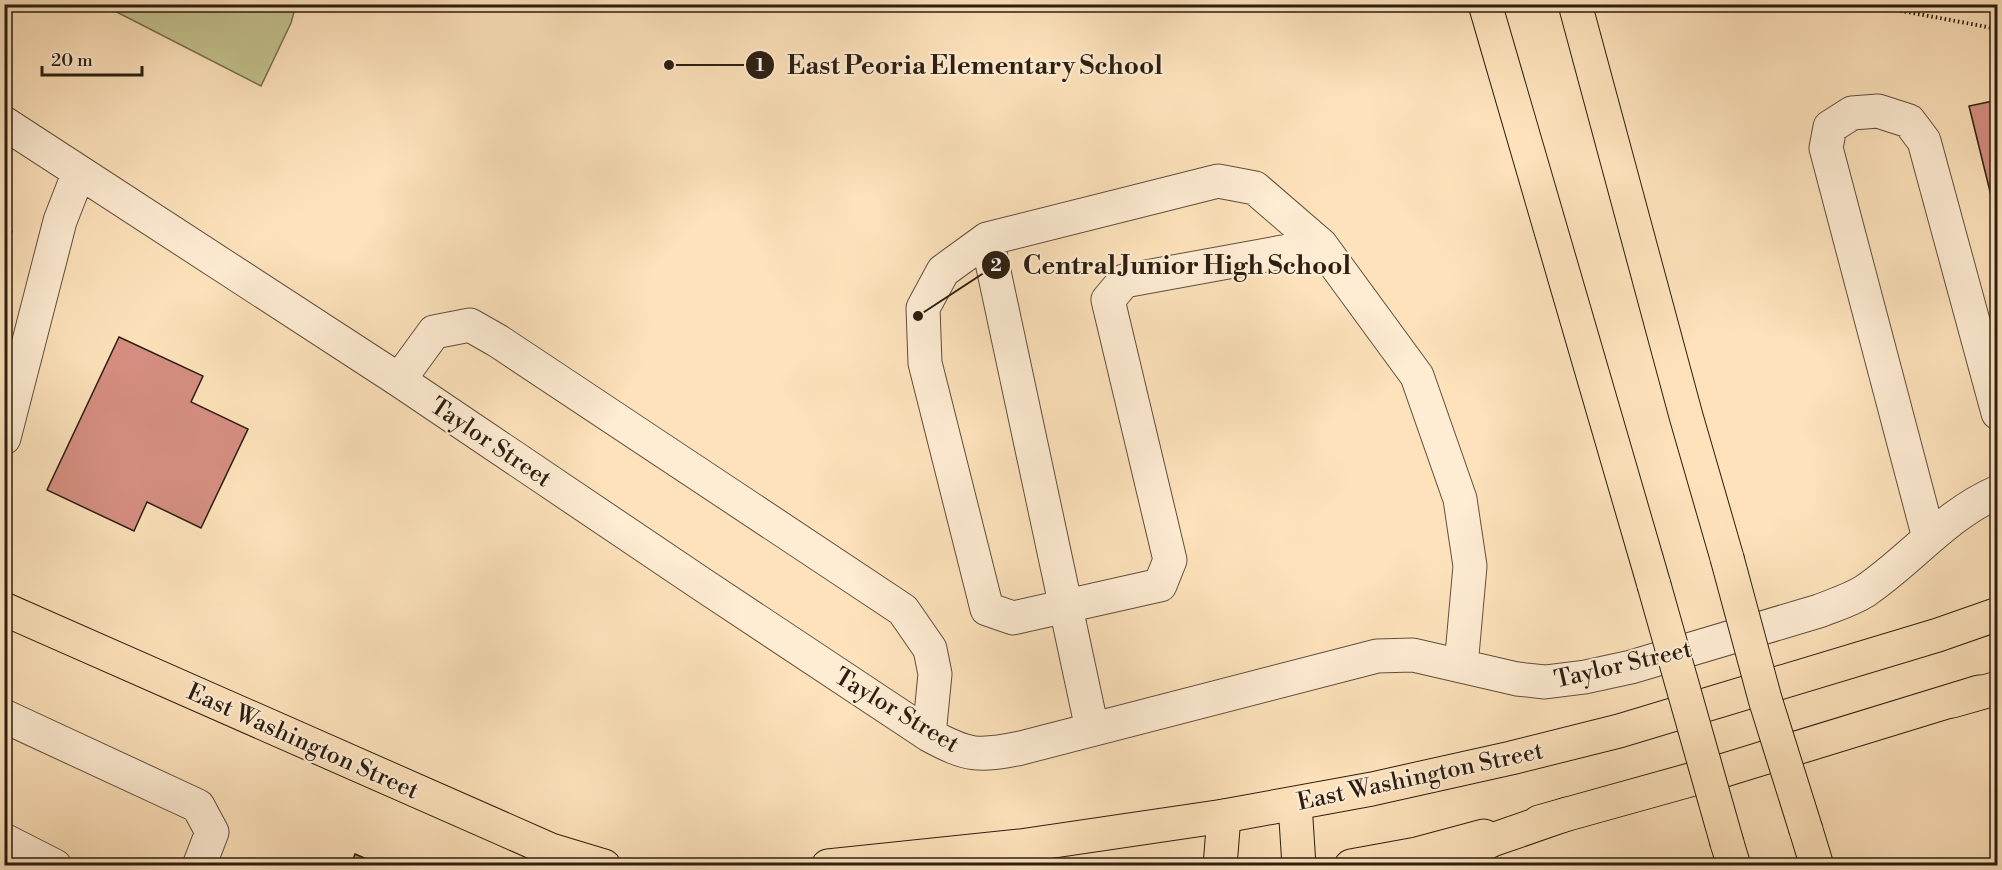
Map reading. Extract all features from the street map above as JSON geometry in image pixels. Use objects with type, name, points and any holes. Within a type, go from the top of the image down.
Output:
[{"type":"main road","points":[[1486,5],[1731,854]]},
{"type":"main road","points":[[1578,17],[1765,699],[1817,866]]},
{"type":"main road","name":"East Washington Street","points":[[4,609],[551,850],[604,866]]},
{"type":"main road","name":"East Washington Street","points":[[828,866],[1020,846],[1224,816],[1295,804],[1511,758],[1619,731],[1938,636],[1998,614]]},
{"type":"main road","points":[[1351,866],[1417,854],[1567,814],[1726,770],[1998,687]]},
{"type":"main road","points":[[1295,804],[1299,866]]},
{"type":"main road","points":[[1440,866],[1492,840],[1567,814]]},
{"type":"main road","points":[[1220,866],[1224,816]]},
{"type":"street","points":[[1929,538],[1826,148],[1830,127],[1852,114],[1878,111],[1909,121],[1924,141],[1998,413]]},
{"type":"street","name":"Taylor Street","points":[[4,123],[399,380],[929,735],[950,747],[974,754],[995,753],[1377,656],[1413,655],[1517,679],[1545,682],[1585,677],[1631,667],[1819,611],[1848,600],[1888,573],[1962,511],[1998,492]]},
{"type":"street","points":[[4,438],[60,221],[79,172]]},
{"type":"street","points":[[1321,245],[1124,281],[1108,300],[1170,560],[1160,585],[1013,618],[987,609],[925,363],[923,308],[943,271],[987,239],[1218,181],[1255,188],[1321,245],[1417,376],[1460,499],[1470,566],[1461,666]]},
{"type":"street","points":[[987,239],[1092,729]]},
{"type":"street","points":[[399,380],[434,332],[470,325],[518,354],[903,610],[930,648],[935,674],[929,735]]},
{"type":"street","points":[[4,716],[198,806],[212,832],[199,866]]},
{"type":"street","points":[[4,840],[55,866]]},
{"type":"path","points":[[1865,4],[1998,29]]},
{"type":"shaded area","points":[[103,5],[296,5],[291,23],[261,86]]},
{"type":"building","points":[[1998,100],[1998,224],[1969,106]]},
{"type":"building","points":[[4,229],[12,231],[4,261]]},
{"type":"building","points":[[119,337],[203,376],[191,402],[248,429],[201,528],[147,502],[134,531],[47,490]]},
{"type":"building","points":[[355,854],[383,866],[351,866]]},
{"type":"place","name":"East Peoria Elementary School","points":[[669,65]]},
{"type":"place","name":"Central Junior High School","points":[[918,316]]}]
